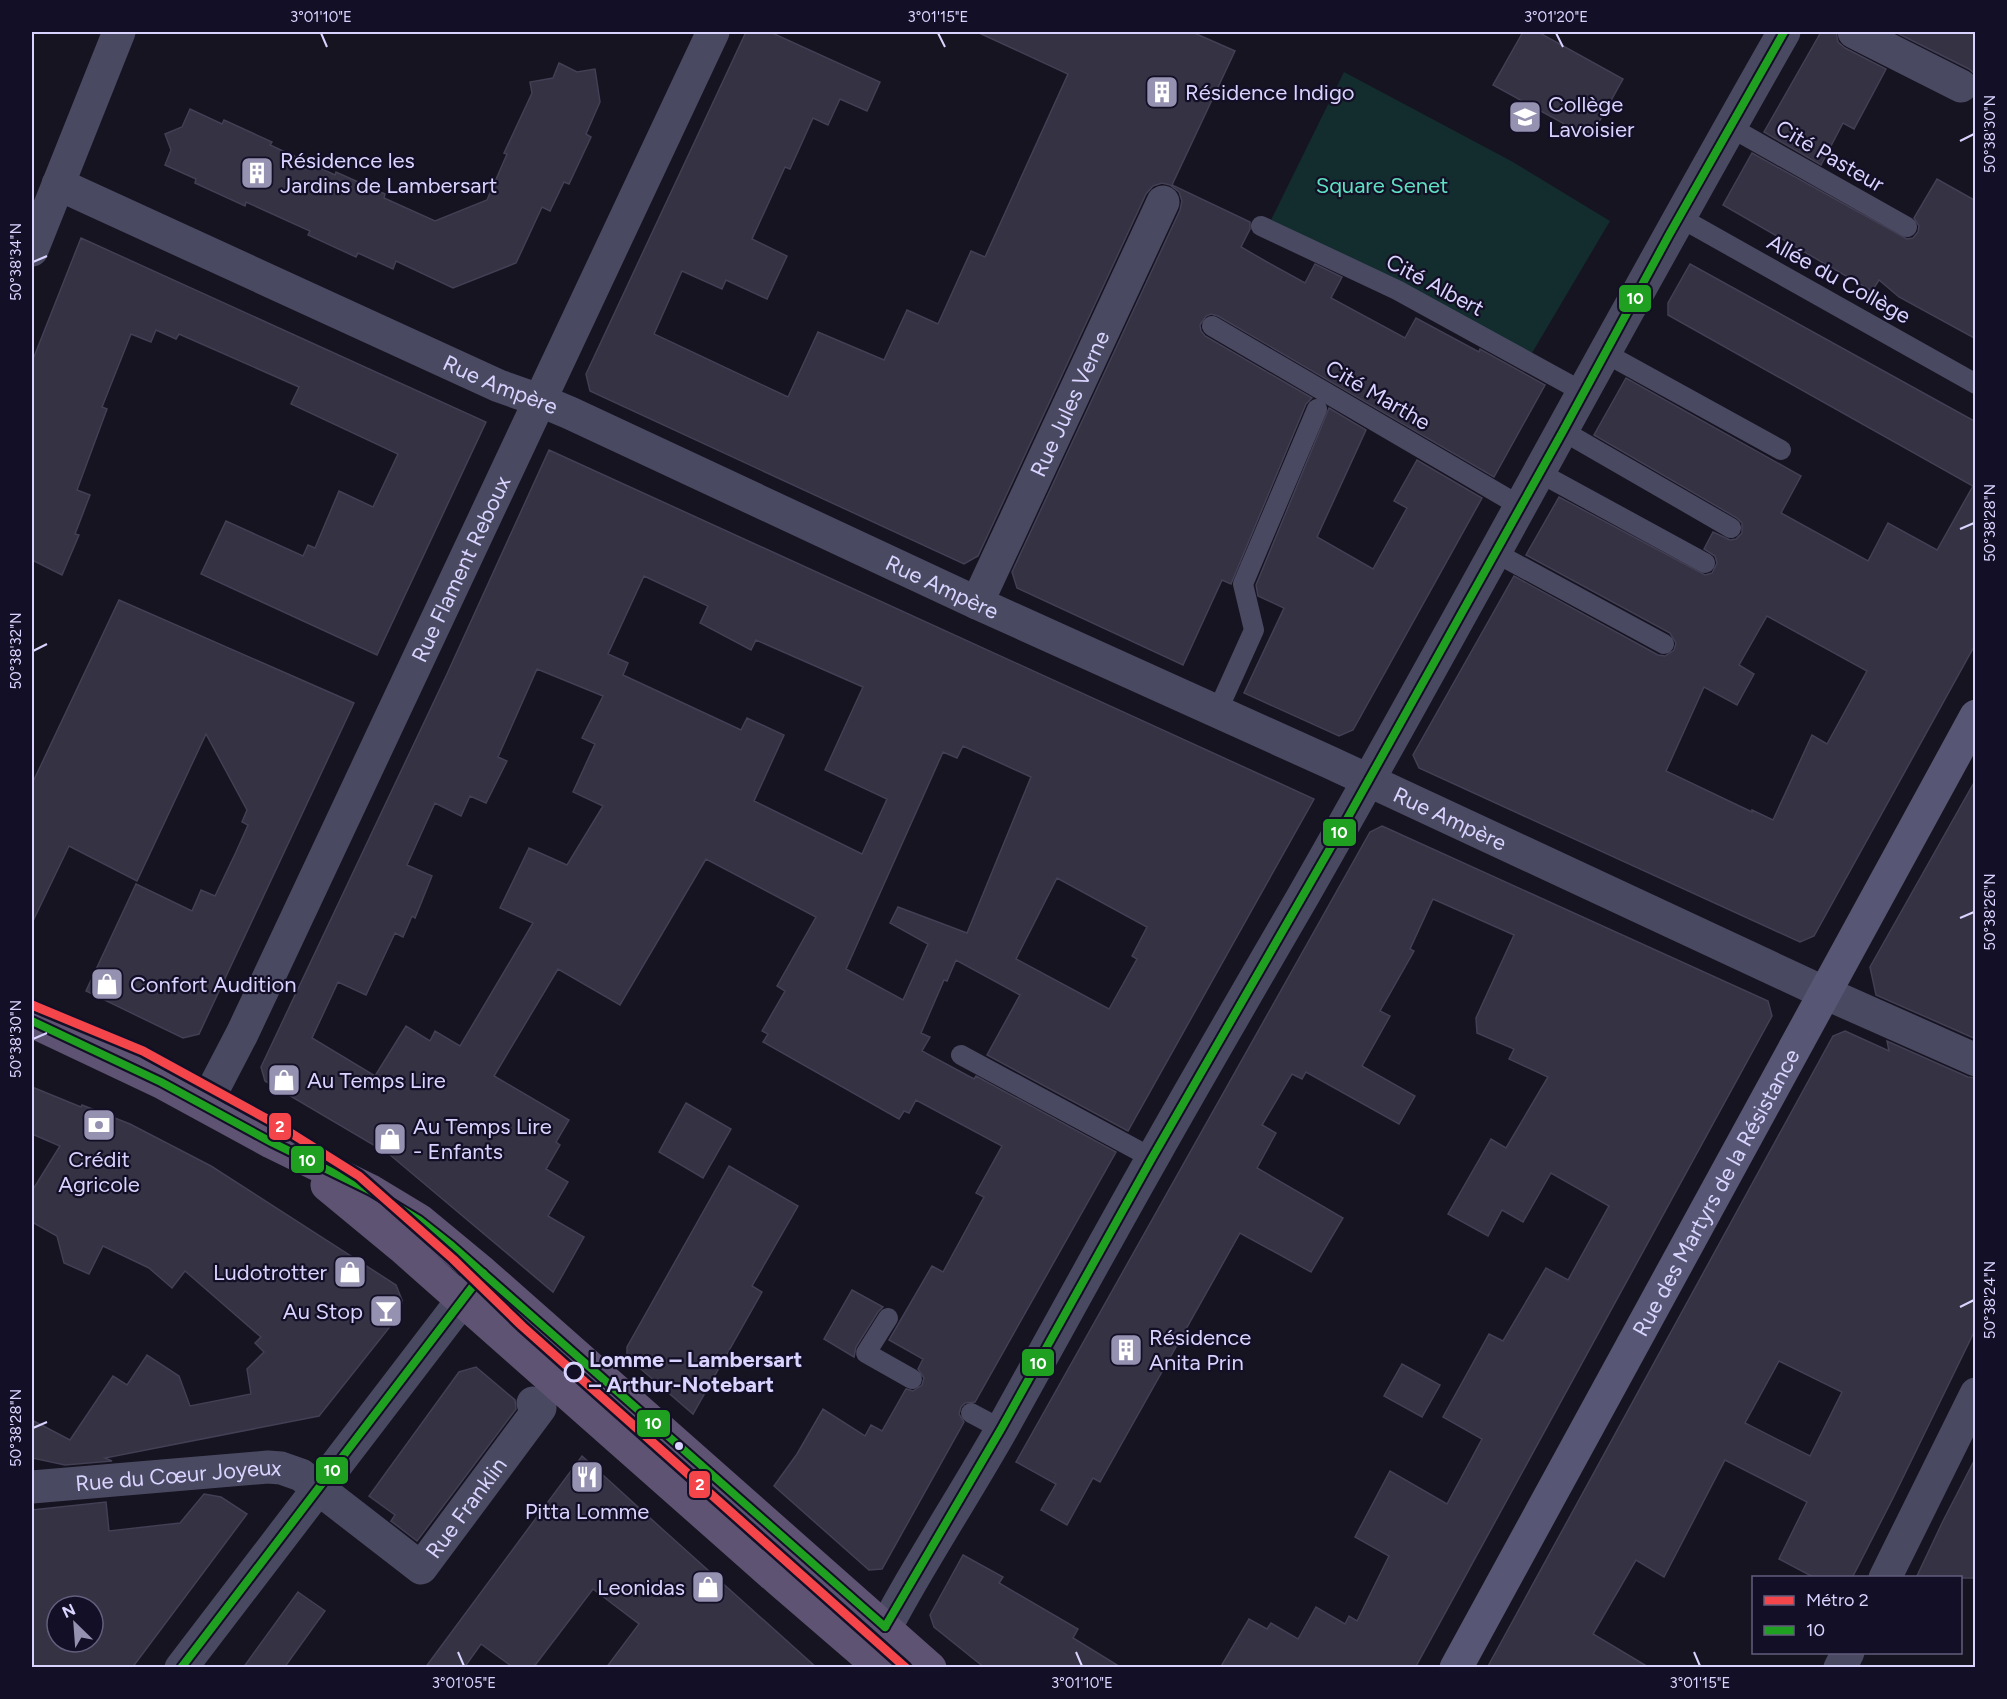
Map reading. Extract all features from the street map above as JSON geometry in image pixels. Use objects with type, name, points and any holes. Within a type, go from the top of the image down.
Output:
[{"type":"main road","points":[[32,1021],[205,1105],[271,1142],[394,1204],[419,1220],[483,1273],[930,1668]]},
{"type":"main road","points":[[271,1142],[355,1206],[872,1664]]},
{"type":"street","points":[[32,250],[119,32]]},
{"type":"street","name":"Rue Flament Reboux","points":[[205,1105],[242,1034],[713,32]]},
{"type":"street","points":[[872,1664],[885,1628],[1001,1429],[1367,781],[1784,32]]},
{"type":"street","points":[[1854,32],[1961,86]]},
{"type":"street","name":"Rue Ampère","points":[[58,184],[499,386],[539,400],[1825,993],[1976,1060]]},
{"type":"street","name":"Rue Jules Verne","points":[[977,603],[1163,202]]},
{"type":"street","name":"Rue des Martyrs de la Résistance","points":[[1456,1668],[1976,716]]},
{"type":"street","points":[[181,1668],[483,1273]]},
{"type":"street","points":[[1886,1576],[1976,1394]]},
{"type":"street","name":"Rue Franklin","points":[[319,1488],[421,1568],[540,1408],[533,1403]]},
{"type":"street","name":"Rue du Cœur Joyeux","points":[[32,1487],[268,1467],[301,1474],[319,1488]]},
{"type":"street","points":[[1840,1668],[1847,1654]]},
{"type":"lane","name":"Cité Pasteur","points":[[1730,127],[1907,227]]},
{"type":"lane","name":"Allée du Collège","points":[[1679,217],[1976,384]]},
{"type":"lane","name":"Cité Albert","points":[[1261,226],[1397,290],[1583,392]]},
{"type":"lane","name":"Cité Marthe","points":[[1212,326],[1520,506]]},
{"type":"lane","points":[[1605,353],[1781,450]]},
{"type":"lane","points":[[1217,712],[1254,630],[1243,584],[1317,410]]},
{"type":"lane","points":[[1563,431],[1731,528]]},
{"type":"lane","points":[[1539,473],[1705,563]]},
{"type":"lane","points":[[1494,552],[1664,644]]},
{"type":"lane","points":[[961,1055],[1152,1158]]},
{"type":"lane","points":[[888,1318],[866,1353],[912,1379]]},
{"type":"lane","points":[[971,1413],[1001,1429]]},
{"type":"green space","name":"Square Senet","points":[[1344,72],[1513,162],[1610,221],[1532,353],[1271,220]]},
{"type":"building","points":[[746,32],[770,32],[880,82],[867,111],[840,99],[828,125],[813,118],[790,169],[785,167],[752,239],[787,256],[767,299],[726,280],[722,289],[682,271],[654,334],[788,397],[818,332],[884,360],[907,310],[938,324],[971,251],[985,257],[1068,74],[977,32],[1192,32],[1235,51],[1172,185],[1250,222],[1250,229],[1241,247],[1305,283],[1315,264],[1342,277],[1331,298],[1405,338],[1416,318],[1479,352],[1480,349],[1545,385],[1494,477],[1218,316],[1211,314],[1206,316],[1200,325],[1205,336],[1312,398],[1306,404],[1231,584],[1222,580],[1183,665],[1017,588],[1012,572],[1180,210],[1182,201],[1179,192],[1170,185],[1162,183],[1153,186],[1146,194],[978,556],[964,564],[590,391],[586,374]]},
{"type":"building","points":[[1523,32],[1538,32],[1623,79],[1590,138],[1493,85]]},
{"type":"building","points":[[1821,32],[1836,32],[1838,42],[1845,48],[1886,69],[1854,129],[1843,123],[1821,165],[1764,132]]},
{"type":"building","points":[[1895,32],[1976,32],[1976,75],[1969,69]]},
{"type":"building","name":"Résidence les Jardins de Lambersart","points":[[559,63],[577,72],[595,69],[600,102],[586,134],[591,137],[569,184],[564,182],[550,211],[542,207],[516,263],[453,288],[396,261],[393,269],[358,253],[356,257],[308,235],[310,231],[246,202],[245,206],[195,183],[196,179],[165,165],[171,150],[165,134],[182,127],[190,109],[222,124],[224,120],[272,142],[270,145],[335,175],[336,172],[385,194],[384,198],[435,221],[487,200],[507,154],[504,153],[532,93],[530,82],[553,78]]},
{"type":"building","points":[[1752,153],[1907,239],[1913,238],[1918,232],[1919,226],[1914,218],[1937,179],[1976,201],[1976,339],[1899,297],[1879,280],[1872,291],[1723,205]]},
{"type":"building","points":[[81,238],[486,422],[377,655],[201,574],[226,521],[303,556],[308,545],[315,548],[339,491],[373,507],[398,454],[291,404],[299,387],[179,334],[176,339],[156,330],[151,342],[131,334],[102,407],[107,409],[77,490],[90,495],[75,534],[79,535],[62,575],[32,560],[32,362]]},
{"type":"building","points":[[1690,264],[1976,422],[1976,643],[1814,936],[1800,942],[1419,768],[1413,755],[1514,576],[1658,655],[1665,656],[1674,650],[1676,643],[1670,633],[1526,555],[1559,497],[1705,575],[1712,573],[1717,563],[1715,556],[1704,549],[1713,532],[1730,540],[1736,539],[1742,533],[1742,523],[1737,518],[1594,435],[1626,378],[1801,476],[1781,513],[1868,561],[1888,523],[1937,550],[1973,486],[1668,315],[1668,303]],"holes":[[[1767,616],[1867,671],[1827,744],[1812,735],[1773,820],[1666,771],[1704,687],[1737,705],[1754,674],[1739,665]]]},
{"type":"building","points":[[1329,408],[1366,430],[1317,537],[1373,569],[1407,508],[1394,501],[1417,460],[1482,498],[1353,730],[1339,736],[1244,693],[1284,608],[1258,596],[1256,585]]},
{"type":"building","points":[[549,450],[1314,799],[1128,1131],[987,1055],[1020,995],[956,960],[947,981],[944,980],[921,1033],[930,1037],[922,1051],[974,1079],[976,1076],[1116,1152],[975,1402],[965,1403],[961,1407],[959,1414],[964,1422],[882,1569],[869,1570],[774,1486],[797,1454],[823,1409],[865,1436],[871,1425],[882,1431],[906,1389],[913,1391],[922,1385],[924,1378],[918,1369],[923,1359],[889,1340],[932,1266],[943,1272],[984,1197],[976,1193],[1002,1146],[916,1100],[909,1113],[904,1111],[899,1119],[763,1042],[768,1034],[762,1031],[785,991],[777,986],[816,917],[706,859],[620,1005],[558,969],[494,1076],[569,1120],[556,1142],[560,1145],[546,1169],[568,1182],[548,1216],[584,1237],[553,1292],[389,1154],[265,1081],[261,1067],[447,674]],"holes":[[[644,576],[708,606],[700,623],[751,650],[756,640],[863,687],[825,770],[887,799],[862,854],[754,801],[784,735],[747,718],[741,730],[623,675],[628,663],[608,654]],[[537,669],[603,696],[582,738],[595,744],[573,792],[603,806],[567,865],[529,848],[500,908],[533,923],[460,1046],[435,1031],[430,1041],[406,1026],[375,1076],[312,1038],[338,982],[366,995],[395,933],[403,937],[412,916],[415,918],[432,876],[407,865],[435,803],[461,816],[470,796],[486,803],[507,761],[498,757]],[[963,746],[1031,777],[967,933],[898,907],[890,923],[928,944],[903,1000],[846,969],[943,752],[957,758]],[[1057,878],[1147,927],[1132,956],[1137,959],[1109,1009],[1016,959]]]},
{"type":"building","points":[[119,600],[354,703],[199,1034],[183,1038],[86,991],[136,884],[192,911],[201,890],[215,896],[236,852],[248,825],[242,822],[247,810],[206,734],[137,881],[69,846],[32,923],[32,784]]},
{"type":"building","points":[[1976,779],[1976,1039],[1876,995],[1870,967]]},
{"type":"building","points":[[1382,826],[1768,1001],[1772,1016],[1415,1668],[1220,1668],[1249,1619],[1267,1629],[1271,1623],[1298,1639],[1316,1607],[1345,1624],[1349,1616],[1357,1621],[1389,1556],[1355,1537],[1390,1471],[1447,1504],[1482,1439],[1443,1417],[1489,1334],[1503,1341],[1546,1268],[1568,1280],[1609,1206],[1551,1173],[1523,1222],[1502,1210],[1488,1236],[1448,1214],[1491,1139],[1506,1148],[1548,1077],[1509,1059],[1514,1049],[1477,1033],[1476,1018],[1514,935],[1433,899],[1410,949],[1414,951],[1380,1011],[1390,1016],[1362,1066],[1415,1096],[1399,1124],[1306,1072],[1302,1079],[1292,1074],[1262,1125],[1276,1133],[1257,1168],[1343,1218],[1311,1272],[1240,1233],[1100,1482],[1093,1478],[1067,1525],[1041,1510],[1056,1484],[1016,1462],[1370,832]]},
{"type":"building","points":[[1845,1031],[1889,1051],[1887,1041],[1968,1077],[1976,1078],[1976,1328],[1853,1576],[1811,1576],[1779,1559],[1807,1502],[1725,1460],[1664,1577],[1636,1560],[1593,1634],[1650,1668],[1487,1668],[1833,1036]],"holes":[[[1779,1361],[1842,1392],[1810,1456],[1745,1423]]]},
{"type":"building","points":[[32,1087],[130,1124],[211,1166],[396,1285],[402,1300],[400,1314],[319,1416],[105,1458],[112,1461],[65,1465],[32,1458],[32,1420],[70,1440],[113,1376],[127,1385],[147,1355],[179,1376],[190,1406],[251,1394],[247,1369],[264,1352],[255,1343],[261,1337],[185,1271],[172,1288],[149,1268],[103,1246],[89,1274],[64,1263],[57,1236],[32,1222],[32,1191],[60,1146],[32,1134]]},
{"type":"building","points":[[686,1103],[731,1129],[703,1178],[659,1152]]},
{"type":"building","points":[[729,1166],[798,1206],[752,1286],[762,1292],[693,1414],[627,1357],[627,1347]]},
{"type":"building","points":[[852,1290],[883,1307],[856,1347],[854,1357],[824,1339]]},
{"type":"building","points":[[1402,1364],[1440,1385],[1422,1417],[1384,1396]]},
{"type":"building","points":[[476,1367],[515,1400],[516,1409],[417,1541],[391,1521],[395,1515],[369,1496],[459,1372]]},
{"type":"building","points":[[582,1456],[817,1668],[606,1668],[639,1624],[593,1589],[533,1668],[514,1668],[481,1644],[464,1668],[425,1668]]},
{"type":"building","points":[[1976,1457],[1976,1578],[1917,1576]]},
{"type":"building","points":[[204,1494],[221,1497],[247,1514],[132,1668],[32,1668],[32,1510],[106,1502],[109,1531],[180,1523]]},
{"type":"building","points":[[963,1555],[1003,1577],[999,1583],[1078,1629],[1073,1638],[1122,1668],[985,1668],[934,1627],[930,1615]]},
{"type":"building","points":[[298,1592],[325,1611],[284,1668],[243,1668]]},
{"type":"metro line","name":"2","points":[[32,1005],[143,1051],[278,1125],[359,1176],[453,1259],[522,1326],[906,1668]]},
{"type":"transit line","name":"10","points":[[885,1627],[1001,1429],[1152,1158],[1347,819],[1563,431],[1669,235],[1784,32]]},
{"type":"transit line","name":"10","points":[[32,1021],[161,1082],[271,1142],[371,1191],[419,1220],[452,1246],[885,1627]]},
{"type":"transit line","name":"10","points":[[181,1668],[483,1273]]},
{"type":"place","name":"Résidence Indigo","points":[[1162,92]]},
{"type":"place","name":"Collège Lavoisier","points":[[1525,117]]},
{"type":"place","name":"Résidence les Jardins de Lambersart","points":[[257,173]]},
{"type":"place","name":"Confort Audition","points":[[107,984]]},
{"type":"place","name":"Au Temps Lire","points":[[284,1080]]},
{"type":"place","name":"Crédit Agricole","points":[[99,1125]]},
{"type":"place","name":"Au Temps Lire - Enfants","points":[[390,1139]]},
{"type":"place","name":"Ludotrotter","points":[[350,1272]]},
{"type":"place","name":"Au Stop","points":[[386,1311]]},
{"type":"place","name":"Résidence Anita Prin","points":[[1126,1350]]},
{"type":"place","name":"Lomme – Lambersart – Arthur-Notebart","points":[[574,1372]]},
{"type":"place","name":"Pitta Lomme","points":[[587,1477]]},
{"type":"place","name":"Leonidas","points":[[708,1587]]}]
